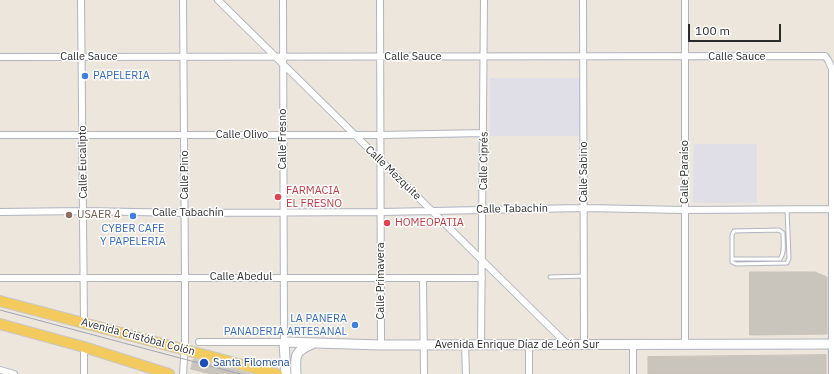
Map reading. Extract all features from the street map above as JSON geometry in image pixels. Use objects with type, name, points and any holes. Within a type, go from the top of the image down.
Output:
[{"type":"main road","name":"Avenida Cristóbal Colón","points":[[0,301],[277,374]]},
{"type":"main road","points":[[0,324],[84,347],[169,374]]},
{"type":"main road","name":"Avenida Enrique Díaz de León Sur","points":[[284,342],[381,345],[833,344]]},
{"type":"main road","name":"Calle Fresno","points":[[284,342],[286,374]]},
{"type":"main road","points":[[296,374],[295,359],[297,353],[305,347],[316,343]]},
{"type":"street","name":"Calle Eucalipto","points":[[82,0],[85,277],[84,323]]},
{"type":"street","name":"Calle Pino","points":[[183,0],[186,277],[185,350],[183,374]]},
{"type":"street","name":"Calle Mezquite","points":[[218,0],[280,59],[568,345]]},
{"type":"street","name":"Calle Fresno","points":[[282,0],[280,59],[283,135],[284,342]]},
{"type":"street","name":"Calle Primavera","points":[[380,0],[381,345]]},
{"type":"street","name":"Calle Ciprés","points":[[482,345],[484,0]]},
{"type":"street","name":"Calle Sabino","points":[[584,0],[584,345]]},
{"type":"street","name":"Calle Paraíso","points":[[685,0],[685,344]]},
{"type":"street","name":"Calle Sauce","points":[[0,57],[184,57],[280,59],[381,57],[825,56],[832,69],[832,209]]},
{"type":"street","name":"Calle Olivo","points":[[0,135],[380,135],[484,133]]},
{"type":"street","name":"Calle Tabachín","points":[[0,212],[381,212],[584,208],[685,210],[832,209]]},
{"type":"street","points":[[832,209],[832,374]]},
{"type":"street","name":"Calle Abedul","points":[[0,278],[482,278]]},
{"type":"street","points":[[423,278],[424,374]]},
{"type":"street","name":"Avenida Enrique Díaz de León Sur","points":[[199,342],[284,342]]},
{"type":"street","points":[[465,345],[466,374]]},
{"type":"street","points":[[529,345],[529,374]]},
{"type":"street","points":[[633,345],[633,374]]},
{"type":"street","points":[[84,347],[84,374]]},
{"type":"street","points":[[0,370],[14,374]]},
{"type":"lane","points":[[732,259],[780,259],[783,253],[783,233],[778,230],[734,231],[732,235],[732,259],[732,262],[736,264],[787,263],[790,258],[787,209]]},
{"type":"lane","points":[[550,277],[584,276]]},
{"type":"shaded area","points":[[490,78],[580,78],[580,136],[490,136]]},
{"type":"shaded area","points":[[694,144],[757,144],[757,203],[693,203]]},
{"type":"building","points":[[750,272],[815,272],[827,277],[827,334],[750,335]]},
{"type":"building","points":[[826,355],[826,374],[648,374],[648,357]]},
{"type":"building","name":"Santa Filomena","points":[[194,359],[250,374],[211,374],[191,369]]},
{"type":"tram line","points":[[0,310],[240,374]]},
{"type":"place","name":"PAPELERIA","points":[[85,76]]},
{"type":"place","name":"FARMACIA EL FRESNO","points":[[278,197]]},
{"type":"place","name":"USAER 4","points":[[69,215]]},
{"type":"place","name":"CYBER CAFE Y PAPELERIA","points":[[133,216]]},
{"type":"place","name":"HOMEOPATIA","points":[[387,223]]},
{"type":"place","name":"LA PANERA PANADERIA ARTESANAL","points":[[355,325]]},
{"type":"place","name":"Santa Filomena","points":[[204,363]]}]
